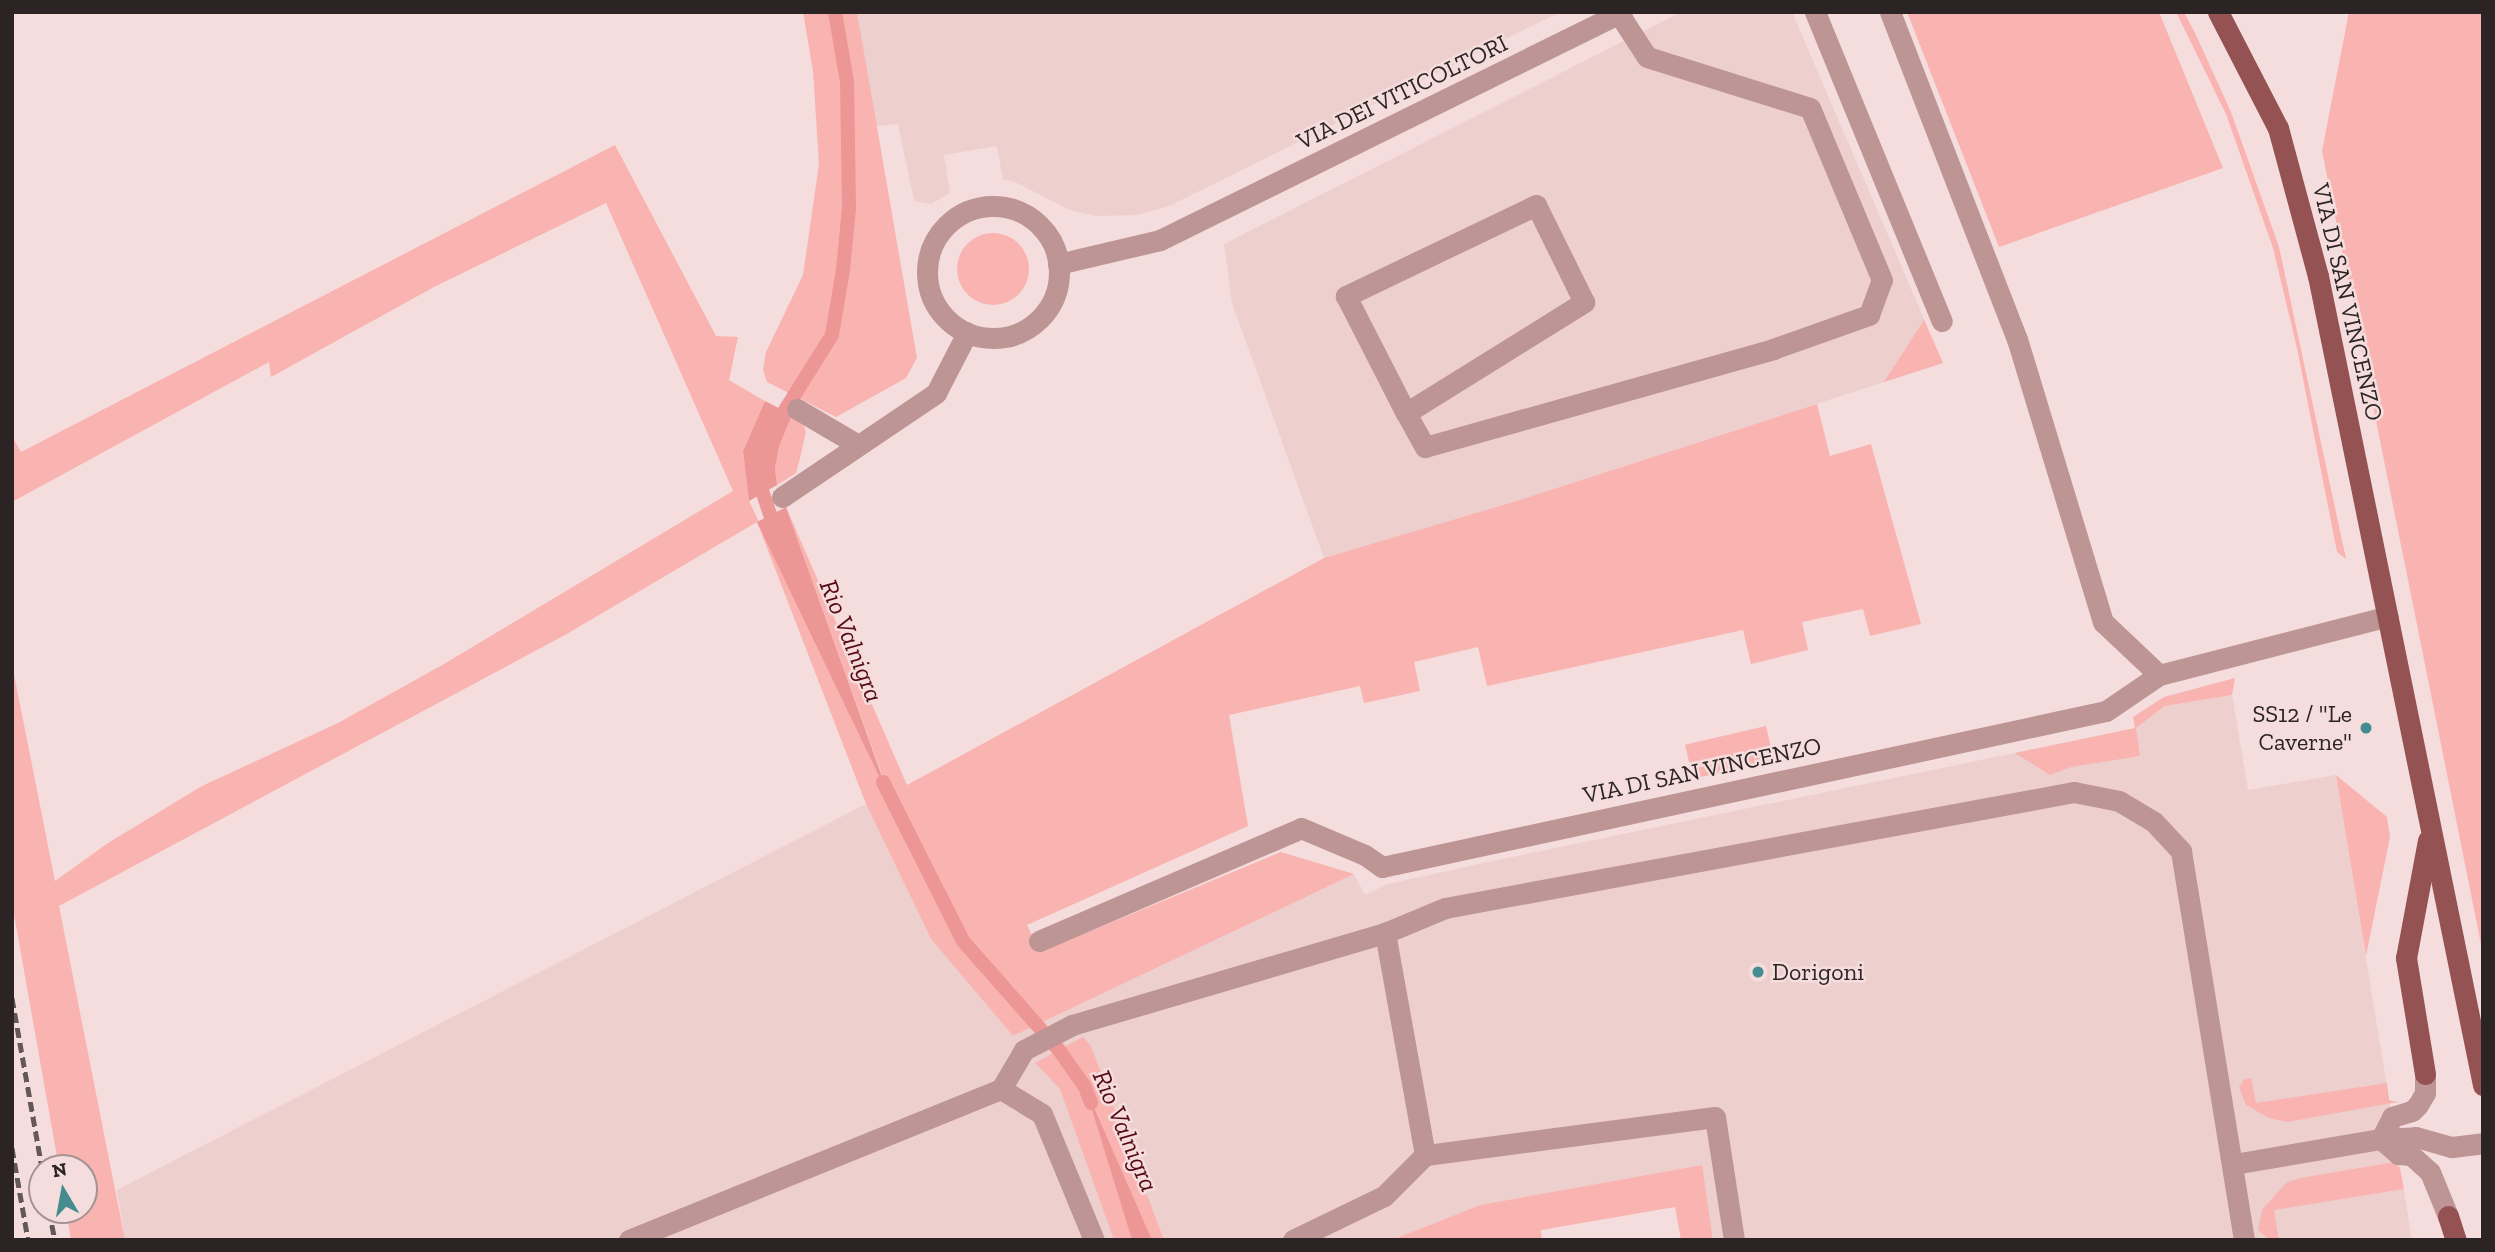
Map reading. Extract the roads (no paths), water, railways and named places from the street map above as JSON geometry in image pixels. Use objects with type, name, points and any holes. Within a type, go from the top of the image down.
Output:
[{"type":"main road","name":"VIA DI SAN VINCENZO","points":[[2218,12],[2278,128],[2318,276],[2483,1085]]},
{"type":"main road","points":[[2426,1074],[2406,958],[2430,828]]},
{"type":"main road","points":[[2448,1216],[2456,1240]]},
{"type":"street","points":[[1815,12],[1942,321]]},
{"type":"street","points":[[1890,12],[2017,339],[2103,622],[2159,675]]},
{"type":"street","points":[[1406,413],[1584,302],[1536,205],[1346,296],[1406,413],[1425,447],[1773,349],[1869,315],[1882,280],[1810,108],[1647,57],[1621,13]]},
{"type":"street","name":"VIA DEI VITICOLTORI","points":[[1058,264],[1160,240],[1621,13]]},
{"type":"street","points":[[977,207],[996,207],[1028,215],[1045,230],[1056,250],[1058,264],[1056,293],[1048,311],[1034,325],[1016,334],[996,339],[967,333],[940,313],[930,293],[926,271],[931,247],[943,228],[961,214],[977,207]]},
{"type":"street","points":[[782,497],[936,393],[967,333]]},
{"type":"street","points":[[797,409],[858,446]]},
{"type":"street","name":"VIA DI SAN VINCENZO","points":[[1039,941],[1301,828],[1365,855],[1382,867],[2106,711],[2159,675],[2388,616]]},
{"type":"street","points":[[629,1240],[1001,1089],[1024,1050],[1072,1025],[1385,933],[1445,908],[2074,792],[2119,801],[2154,822],[2180,850],[2234,1164],[2244,1240]]},
{"type":"street","points":[[1385,933],[1425,1155]]},
{"type":"street","points":[[2381,1139],[2392,1117],[2412,1111],[2418,1105],[2425,1093],[2426,1074]]},
{"type":"street","points":[[1001,1089],[1042,1114],[1094,1240]]},
{"type":"street","points":[[1293,1240],[1384,1196],[1425,1155],[1715,1117],[1734,1240]]},
{"type":"street","points":[[2234,1164],[2381,1139],[2416,1137],[2452,1147],[2483,1143]]},
{"type":"street","points":[[2381,1139],[2398,1154],[2411,1155],[2430,1172],[2448,1216]]},
{"type":"waterway","name":"Rio Valnigra","points":[[775,426],[832,335],[843,270],[849,208],[847,82],[835,12]]},
{"type":"waterway","name":"Rio Valnigra","points":[[760,474],[759,482],[776,532]]},
{"type":"waterway","name":"Rio Valnigra","points":[[883,782],[963,941],[1059,1050],[1085,1087],[1091,1103]]},
{"type":"railway","points":[[12,998],[40,1154]]},
{"type":"railway","points":[[12,1148],[28,1240]]},
{"type":"railway","points":[[52,1224],[55,1240]]},
{"type":"place","name":"SS12 / \"Le Caverne\"","points":[[2366,728]]},
{"type":"place","name":"Dorigoni","points":[[1758,972]]}]
